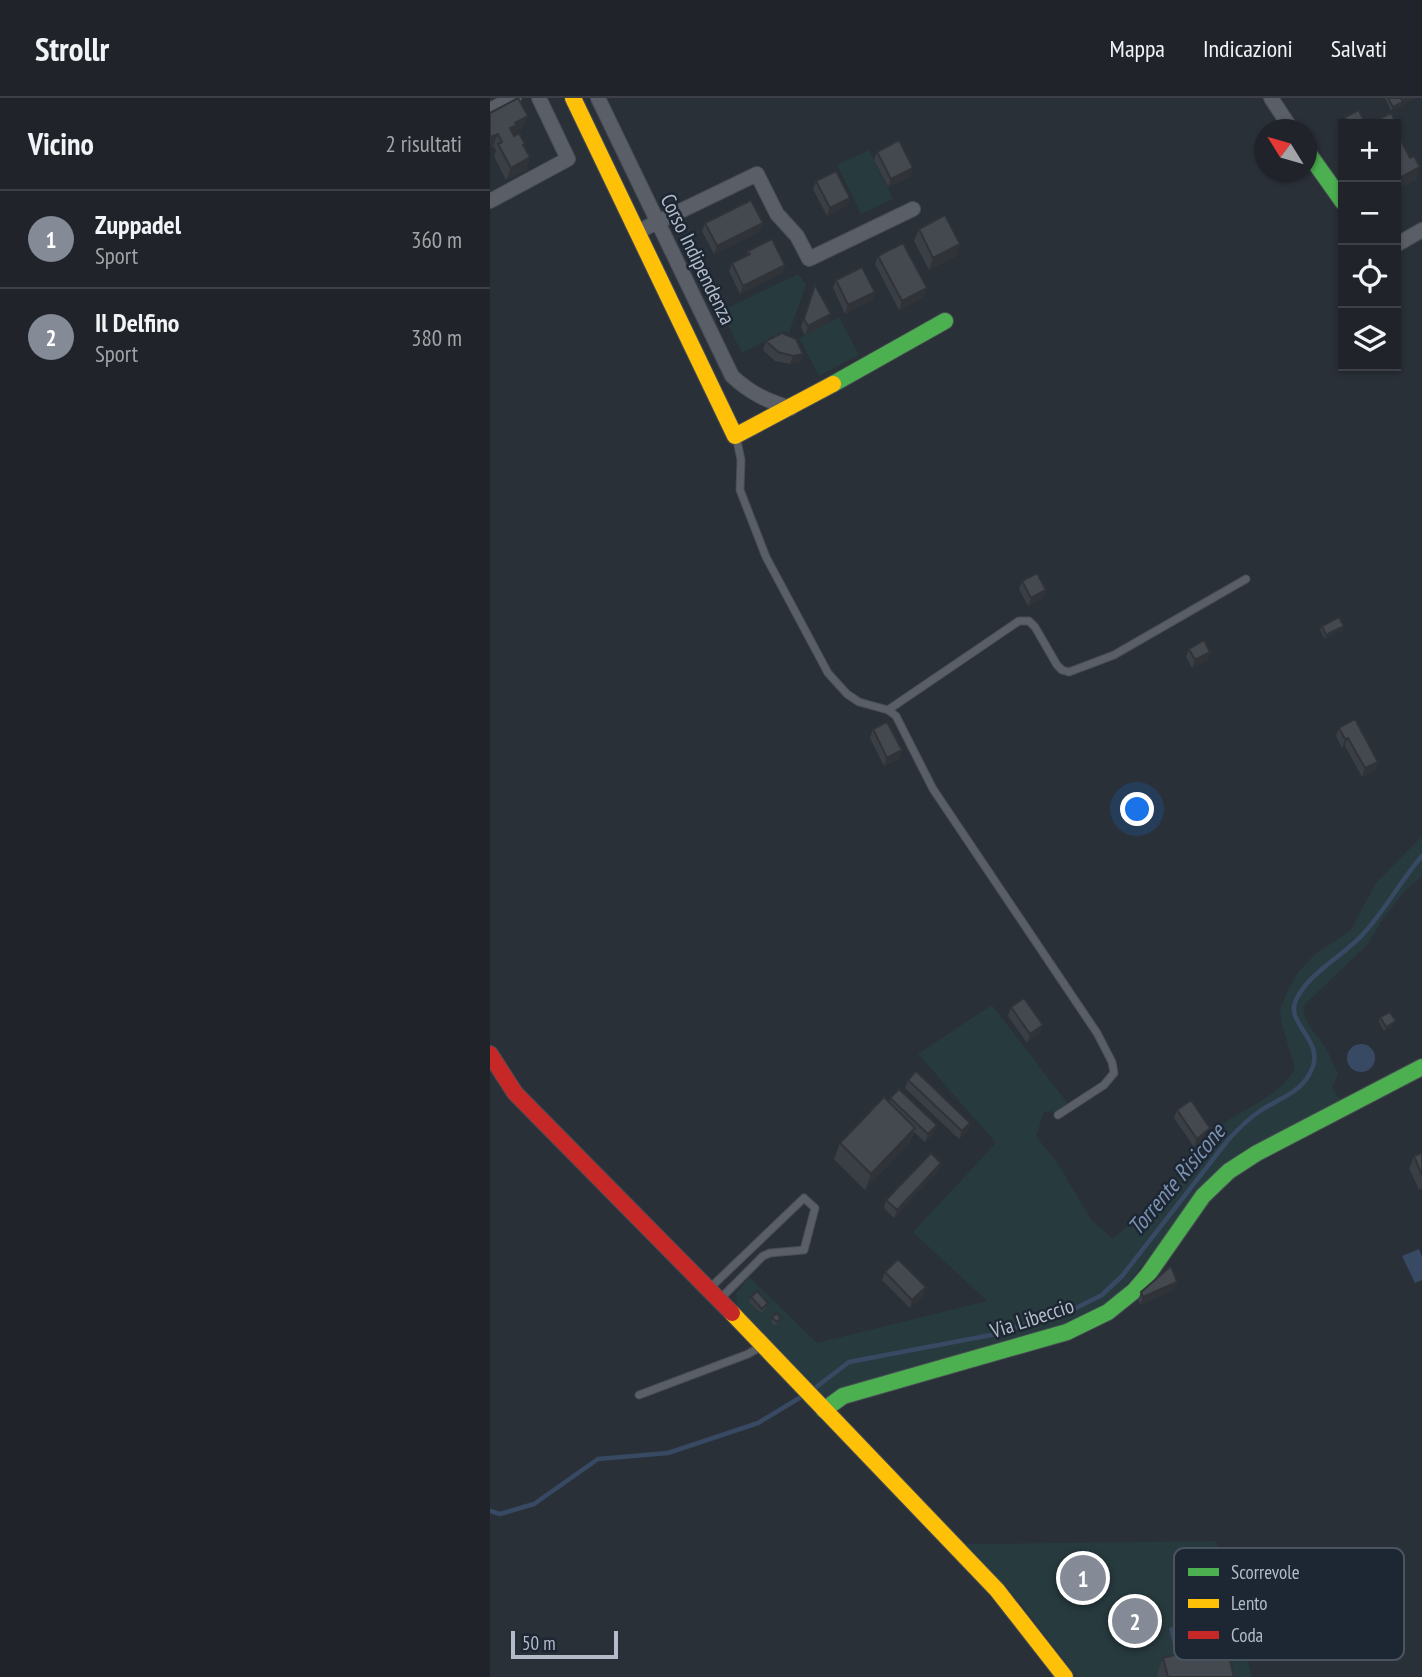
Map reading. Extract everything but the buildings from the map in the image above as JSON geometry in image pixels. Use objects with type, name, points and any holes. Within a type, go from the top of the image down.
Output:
[{"type":"street","points":[[490,110],[514,98]]},
{"type":"street","points":[[490,201],[568,159],[539,98]]},
{"type":"street","name":"Corso Indipendenza","points":[[573,98],[736,436]]},
{"type":"street","name":"Corso Indipendenza","points":[[598,98],[732,376],[747,390],[766,401],[791,408]]},
{"type":"street","points":[[1271,98],[1285,119]]},
{"type":"street","points":[[1317,163],[1338,194]]},
{"type":"street","points":[[637,232],[757,174],[777,214],[797,236],[810,259],[913,209]]},
{"type":"street","points":[[1398,245],[1422,230]]},
{"type":"street","points":[[736,436],[945,321]]},
{"type":"street","points":[[692,349],[714,340]]},
{"type":"street","points":[[490,1054],[515,1093],[764,1345],[997,1590],[1065,1677]]},
{"type":"street","name":"Via Libeccio","points":[[824,1410],[843,1396],[1068,1332],[1100,1316],[1121,1303],[1139,1284],[1199,1200],[1237,1165],[1333,1115],[1394,1079],[1422,1067]]},
{"type":"lane","points":[[736,436],[741,460],[740,491],[766,557],[828,673],[846,694],[859,702],[888,710],[896,716],[933,789],[1097,1033],[1112,1062],[1114,1073],[1104,1085],[1058,1115]]},
{"type":"lane","points":[[888,710],[1019,621],[1029,621],[1035,627],[1057,665],[1069,672],[1114,654],[1246,579]]},
{"type":"lane","points":[[804,1198],[815,1208],[804,1250],[763,1256],[714,1294],[804,1198]]},
{"type":"lane","points":[[639,1395],[748,1354],[764,1345]]},
{"type":"green space","points":[[869,150],[893,199],[861,214],[837,165]]},
{"type":"green space","points":[[798,274],[806,284],[789,333],[784,331],[742,353],[721,311]]},
{"type":"green space","points":[[839,317],[859,355],[819,376],[799,338]]},
{"type":"green space","points":[[1422,836],[1422,876],[1405,891],[1384,917],[1367,945],[1304,1005],[1305,1017],[1325,1047],[1338,1074],[1332,1088],[1341,1101],[1179,1220],[1116,1298],[1062,1327],[824,1398],[737,1305],[736,1293],[749,1277],[817,1343],[987,1301],[913,1232],[996,1143],[918,1054],[992,1005],[1068,1104],[1056,1111],[1044,1112],[1036,1136],[1058,1164],[1092,1221],[1113,1239],[1188,1171],[1192,1162],[1188,1151],[1222,1124],[1274,1092],[1290,1077],[1295,1068],[1280,1010],[1287,992],[1299,971],[1315,954],[1350,931],[1376,883]]},
{"type":"green space","points":[[1216,1541],[1218,1548],[1174,1548],[1174,1660],[1248,1660],[1252,1677],[1077,1677],[1017,1599],[966,1544]]},
{"type":"water","points":[[1361,1044],[1371,1048],[1375,1058],[1371,1068],[1361,1072],[1351,1068],[1347,1058],[1351,1048]]},
{"type":"water","points":[[1419,1249],[1422,1257],[1422,1280],[1415,1283],[1402,1256]]},
{"type":"water","points":[[1174,1627],[1174,1649],[1169,1628]]},
{"type":"waterway","name":"Torrente Risicone","points":[[815,1388],[849,1362],[991,1335],[1070,1311],[1102,1295],[1122,1276],[1243,1124],[1295,1091],[1306,1080],[1314,1062],[1314,1051],[1296,1017],[1296,1000],[1309,981],[1364,933],[1422,856]]},
{"type":"waterway","name":"Torrente Risicone","points":[[490,1511],[500,1514],[534,1504],[598,1459],[668,1453],[758,1423],[801,1397]]},
{"type":"traffic: fast","points":[[1317,165],[1338,195]]},
{"type":"traffic: fast","points":[[833,384],[945,321]]},
{"type":"traffic: fast","points":[[824,1410],[843,1396],[1067,1332],[1108,1312],[1134,1291],[1147,1276],[1203,1196],[1229,1171],[1257,1153],[1422,1067]]},
{"type":"traffic: slow","points":[[573,98],[735,436],[833,384]]},
{"type":"traffic: slow","points":[[732,1313],[997,1590],[1065,1677]]},
{"type":"traffic: jam","points":[[490,1054],[515,1093],[732,1313]]},
{"type":"place","name":"Zuppadel","points":[[1083,1578]]},
{"type":"place","name":"Il Delfino","points":[[1135,1621]]}]
